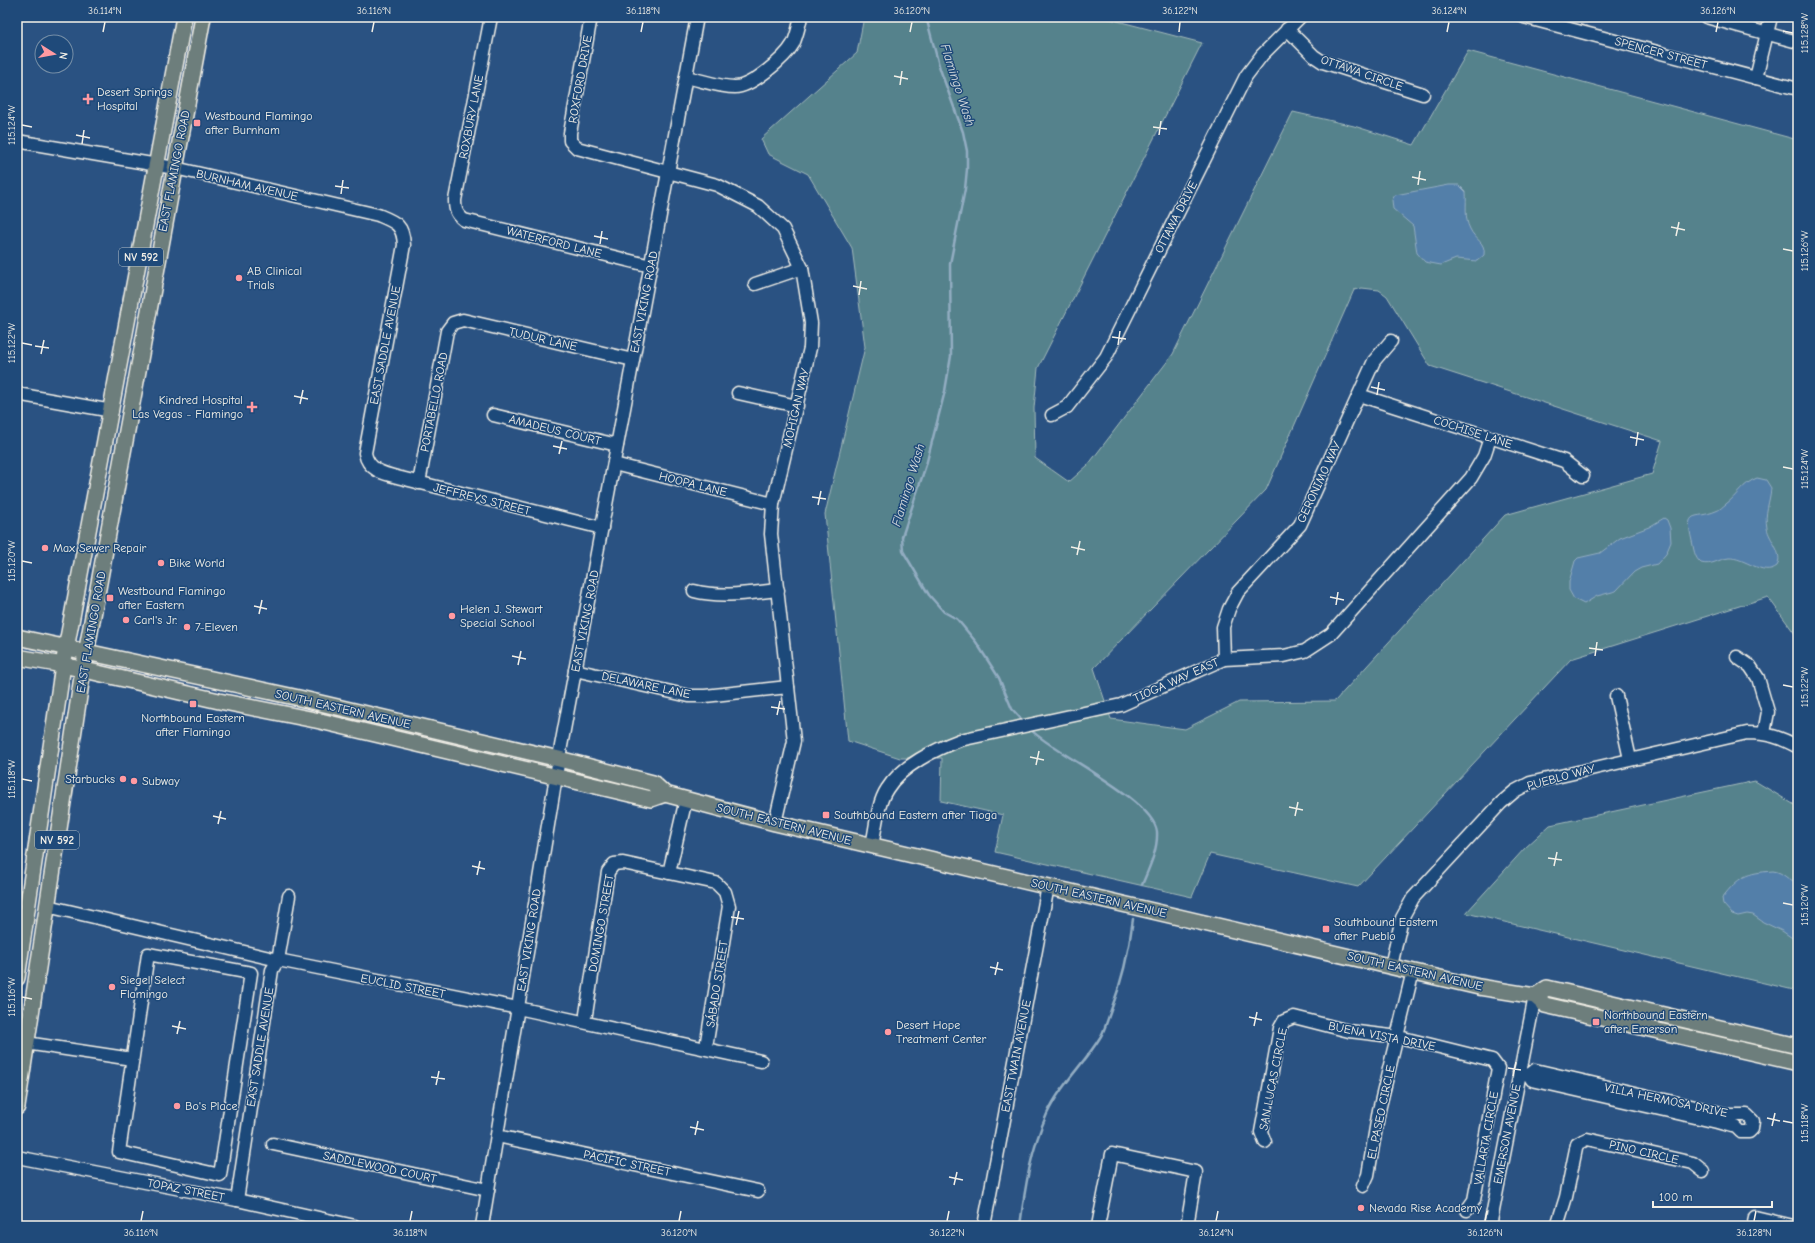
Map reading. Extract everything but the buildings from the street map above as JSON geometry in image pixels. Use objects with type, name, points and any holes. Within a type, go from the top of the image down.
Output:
[{"type":"main road","name":"EAST FLAMINGO ROAD","points":[[17,978],[66,647],[112,411],[184,17]]},
{"type":"main road","name":"EAST FLAMINGO ROAD","points":[[17,1107],[83,670],[174,168],[203,17]]},
{"type":"main road","points":[[123,350],[125,376],[121,400],[129,414]]},
{"type":"main road","points":[[112,411],[117,420],[112,450],[120,464]]},
{"type":"main road","name":"SOUTH EASTERN AVENUE","points":[[17,637],[87,651],[274,694],[299,698],[559,759],[652,783],[665,794],[775,823],[1479,987],[1535,996],[1546,1005],[1798,1063]]},
{"type":"main road","name":"SOUTH EASTERN AVENUE","points":[[17,657],[63,665],[219,701],[401,740],[651,798],[665,794]]},
{"type":"main road","points":[[219,701],[223,694],[253,696],[274,694]]},
{"type":"main road","points":[[238,705],[259,701],[286,704],[299,698]]},
{"type":"main road","points":[[40,815],[46,824],[47,831],[40,889],[42,900],[47,906]]},
{"type":"main road","points":[[30,890],[34,901],[36,915],[29,966],[30,973],[35,981]]},
{"type":"main road","points":[[1535,996],[1547,988],[1560,990],[1798,1046]]},
{"type":"street","name":"ROXBURY LANE","points":[[458,216],[455,209],[455,200],[490,17]]},
{"type":"street","name":"ROXFORD DRIVE","points":[[570,141],[591,17]]},
{"type":"street","name":"EAST VIKING ROAD","points":[[482,1226],[559,759],[697,17]]},
{"type":"street","points":[[686,77],[734,87],[744,86],[753,82],[786,54],[794,43],[801,17]]},
{"type":"street","name":"OTTAWA DRIVE","points":[[1052,415],[1070,403],[1106,357],[1246,76],[1262,55],[1300,17]]},
{"type":"street","name":"SPENCER STREET","points":[[1524,17],[1798,89]]},
{"type":"street","points":[[1706,17],[1798,42]]},
{"type":"street","points":[[1756,78],[1771,17]]},
{"type":"street","name":"OTTAWA CIRCLE","points":[[1287,29],[1314,56],[1323,62],[1423,94]]},
{"type":"street","name":"BURNHAM AVENUE","points":[[17,141],[174,168],[378,216],[394,222],[401,228]]},
{"type":"street","name":"MOHIGAN WAY","points":[[570,141],[577,148],[717,185],[758,206],[783,229],[802,268],[811,323],[810,348],[773,504],[771,534],[794,741],[775,823]]},
{"type":"street","name":"WATERFORD LANE","points":[[458,216],[464,220],[650,266]]},
{"type":"street","name":"EAST SADDLE AVENUE","points":[[366,461],[365,453],[404,245],[404,235],[401,228]]},
{"type":"street","points":[[754,284],[802,268]]},
{"type":"street","name":"TUDUR LANE","points":[[453,323],[463,320],[633,360]]},
{"type":"street","name":"PORTABELLO ROAD","points":[[418,483],[447,331],[453,323]]},
{"type":"street","name":"GERONIMO WAY","points":[[1224,658],[1223,627],[1228,609],[1238,592],[1300,525],[1374,361],[1391,341]]},
{"type":"street","points":[[738,392],[796,406]]},
{"type":"street","points":[[17,394],[112,411]]},
{"type":"street","name":"COCHISE LANE","points":[[1359,395],[1564,461],[1583,476]]},
{"type":"street","name":"AMADEUS COURT","points":[[493,415],[617,445]]},
{"type":"street","name":"TIOGA WAY EAST","points":[[872,846],[882,800],[887,789],[902,773],[937,749],[960,740],[1121,704],[1224,658],[1284,656],[1305,652],[1321,642],[1331,634],[1471,478],[1484,456],[1490,438]]},
{"type":"street","name":"JEFFREYS STREET","points":[[366,461],[378,472],[602,528]]},
{"type":"street","name":"HOOPA LANE","points":[[614,464],[773,504]]},
{"type":"street","points":[[694,591],[710,595],[728,595],[778,590]]},
{"type":"street","points":[[1737,657],[1750,666],[1758,678],[1768,712],[1764,733]]},
{"type":"street","name":"DELAWARE LANE","points":[[575,670],[690,696],[705,696],[788,687]]},
{"type":"street","points":[[1616,696],[1630,759]]},
{"type":"street","name":"PUEBLO WAY","points":[[1391,966],[1402,918],[1413,898],[1514,791],[1530,783],[1747,733],[1764,733],[1780,737],[1798,747]]},
{"type":"street","points":[[669,873],[686,799]]},
{"type":"street","name":"DOMINGO STREET","points":[[586,1014],[608,872],[614,864],[623,863],[669,873]]},
{"type":"street","name":"SÁBADO STREET","points":[[669,873],[716,883],[725,892],[729,906],[707,1041]]},
{"type":"street","name":"EAST TWAIN AVENUE","points":[[984,1226],[1048,886]]},
{"type":"street","name":"EAST SADDLE AVENUE","points":[[237,1200],[272,970],[278,960],[289,896]]},
{"type":"street","name":"EUCLID STREET","points":[[47,906],[278,960],[518,1008],[761,1061]]},
{"type":"street","points":[[148,954],[251,973],[220,1175],[119,1152],[132,1059],[148,954]]},
{"type":"street","name":"EL PASEO CIRCLE","points":[[1363,1186],[1368,1175],[1380,1110],[1399,1037],[1413,971]]},
{"type":"street","name":"EMERSON AVENUE","points":[[1490,1226],[1524,1074],[1535,996]]},
{"type":"street","name":"BUENA VISTA DRIVE","points":[[1289,1018],[1294,1017],[1349,1031],[1399,1037],[1492,1060],[1496,1064]]},
{"type":"street","name":"SAN LUCAS CIRCLE","points":[[1265,1142],[1261,1132],[1280,1028],[1289,1018]]},
{"type":"street","points":[[26,1043],[132,1059]]},
{"type":"street","name":"VALLARTA CIRCLE","points":[[1467,1210],[1474,1200],[1498,1068],[1496,1064]]},
{"type":"street","name":"VILLA HERMOSA DRIVE","points":[[1535,1070],[1730,1115],[1747,1115],[1754,1124],[1749,1132],[1740,1132],[1734,1127],[1717,1122],[1532,1080],[1524,1074],[1535,1070]]},
{"type":"street","name":"PACIFIC STREET","points":[[497,1136],[758,1190]]},
{"type":"street","name":"PINO CIRCLE","points":[[1557,1226],[1566,1197],[1574,1152],[1577,1144],[1582,1140],[1587,1139],[1692,1163],[1703,1171]]},
{"type":"street","name":"SADDLEWOOD COURT","points":[[273,1144],[488,1190]]},
{"type":"street","points":[[1098,1226],[1112,1154],[1196,1172],[1187,1226]]},
{"type":"street","name":"TOPAZ STREET","points":[[17,1157],[237,1200],[355,1226]]},
{"type":"street","points":[[1754,1222],[1793,1226]]},
{"type":"green space","points":[[864,17],[1102,17],[1202,43],[1038,368],[1034,408],[1035,458],[1069,482],[1088,465],[1173,354],[1293,112],[1354,126],[1414,145],[1468,51],[1798,140],[1798,638],[1768,597],[1571,659],[1358,887],[1210,854],[1192,897],[995,852],[1003,815],[941,801],[942,758],[900,758],[848,741],[825,514],[865,347],[852,248],[808,174],[768,154],[761,139],[857,53]],"holes":[[[1362,288],[1379,290],[1387,296],[1430,366],[1662,441],[1652,474],[1505,515],[1335,701],[1239,702],[1185,729],[1111,719],[1094,668],[1266,490],[1354,290]]]},
{"type":"green space","points":[[1755,781],[1798,807],[1798,991],[1466,913],[1525,848],[1550,825]]},
{"type":"water","points":[[1449,185],[1459,185],[1466,192],[1466,216],[1468,225],[1472,233],[1482,244],[1484,251],[1484,255],[1477,261],[1456,259],[1441,265],[1425,262],[1417,253],[1413,226],[1393,209],[1392,200],[1395,195]]},
{"type":"water","points":[[1757,478],[1766,480],[1771,488],[1766,523],[1768,533],[1779,556],[1777,566],[1772,569],[1760,568],[1741,560],[1729,558],[1708,564],[1701,563],[1694,550],[1689,524],[1691,519],[1693,517],[1709,514],[1719,510],[1744,486]]},
{"type":"water","points":[[1664,518],[1667,520],[1670,528],[1671,542],[1666,554],[1657,564],[1641,568],[1634,572],[1616,591],[1597,596],[1584,604],[1574,599],[1569,590],[1569,582],[1575,561],[1578,558],[1600,553],[1620,538],[1649,527]]},
{"type":"water","points":[[1773,871],[1780,873],[1798,884],[1798,942],[1782,931],[1763,922],[1753,915],[1747,914],[1738,916],[1732,914],[1723,904],[1722,898],[1738,880],[1756,873]]},
{"type":"waterway","name":"Flamingo Wash","points":[[926,17],[940,69],[963,132],[967,151],[967,169],[965,189],[950,264],[951,356],[945,391],[926,465],[902,537],[903,551],[929,595],[944,612],[957,619],[976,642],[999,678],[1012,709],[1024,722]]},
{"type":"waterway","name":"Flamingo Wash","points":[[1030,729],[1059,751],[1121,791],[1139,805],[1151,819],[1157,832],[1157,839],[1152,859],[1142,885]]},
{"type":"waterway","name":"Flamingo Wash","points":[[1020,1226],[1029,1168],[1041,1127],[1052,1103],[1088,1056],[1104,1031],[1127,955],[1133,919]]},
{"type":"place","name":"Desert Springs Hospital","points":[[88,99]]},
{"type":"place","name":"Westbound Flamingo after Burnham","points":[[197,123]]},
{"type":"place","name":"AB Clinical Trials","points":[[239,278]]},
{"type":"place","name":"Kindred Hospital Las Vegas - Flamingo","points":[[252,407]]},
{"type":"place","name":"Max Sewer Repair","points":[[45,548]]},
{"type":"place","name":"Bike World","points":[[161,563]]},
{"type":"place","name":"Westbound Flamingo after Eastern","points":[[110,598]]},
{"type":"place","name":"Helen J. Stewart Special School","points":[[452,616]]},
{"type":"place","name":"Carl's Jr.","points":[[126,620]]},
{"type":"place","name":"7-Eleven","points":[[187,627]]},
{"type":"place","name":"Northbound Eastern after Flamingo","points":[[193,704]]},
{"type":"place","name":"Starbucks","points":[[123,779]]},
{"type":"place","name":"Subway","points":[[134,781]]},
{"type":"place","name":"Southbound Eastern after Tioga","points":[[826,815]]},
{"type":"place","name":"Southbound Eastern after Pueblo","points":[[1326,929]]},
{"type":"place","name":"Siegel Select Flamingo","points":[[112,987]]},
{"type":"place","name":"Northbound Eastern after Emerson","points":[[1596,1022]]},
{"type":"place","name":"Desert Hope Treatment Center","points":[[888,1032]]},
{"type":"place","name":"Bo's Place","points":[[177,1106]]},
{"type":"place","name":"Nevada Rise Academy","points":[[1361,1208]]}]
